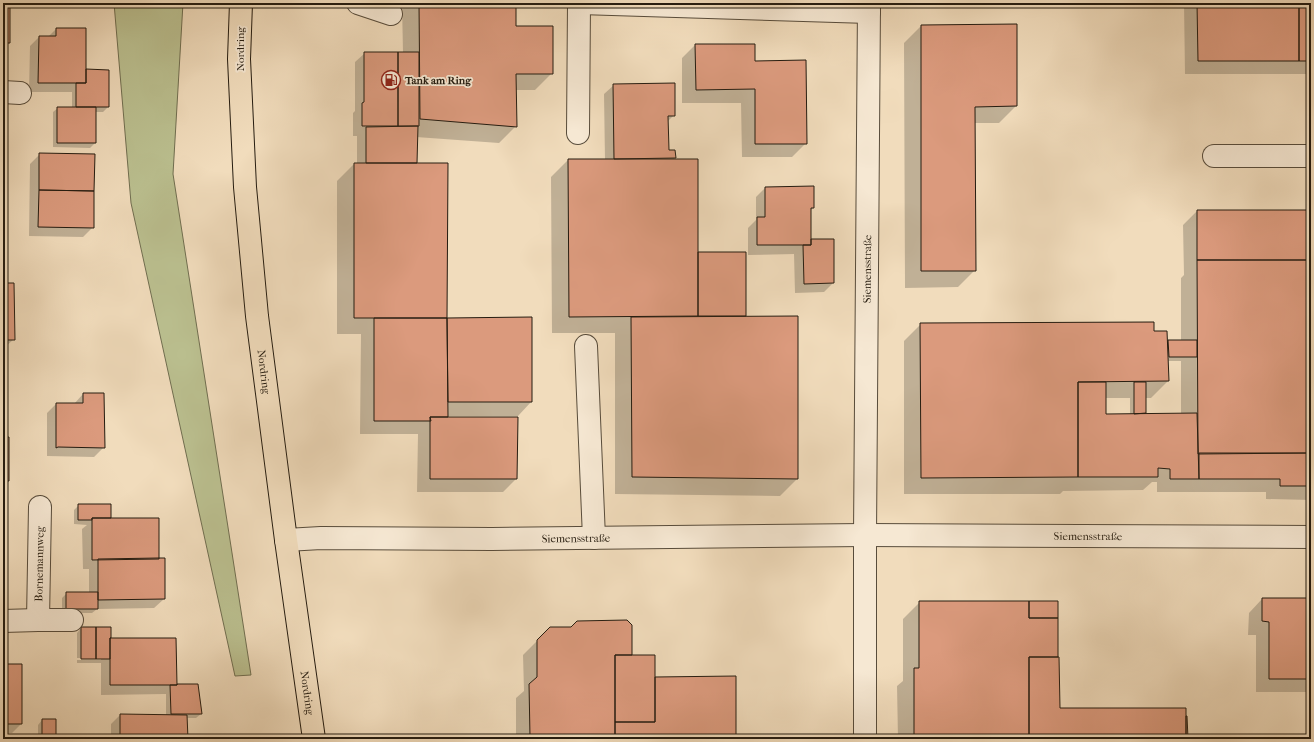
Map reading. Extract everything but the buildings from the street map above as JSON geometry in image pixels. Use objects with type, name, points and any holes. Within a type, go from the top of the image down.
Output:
[{"type":"main road","name":"Nordring","points":[[241,3],[239,59],[245,187],[257,316],[314,739]]},
{"type":"street","points":[[358,3],[391,14]]},
{"type":"street","points":[[578,133],[579,3],[869,7]]},
{"type":"street","name":"Siemensstraße","points":[[865,739],[869,7]]},
{"type":"street","points":[[1214,156],[1311,156]]},
{"type":"street","points":[[586,346],[594,538]]},
{"type":"street","name":"Bornemannweg","points":[[38,620],[40,507]]},
{"type":"street","name":"Siemensstraße","points":[[286,540],[321,538],[492,539],[865,535],[1311,537]]},
{"type":"street","points":[[3,621],[72,620]]},
{"type":"green space","points":[[114,3],[183,3],[173,174],[251,675],[235,676],[131,203]]},
{"type":"place","name":"Tank am Ring","points":[[391,80]]}]
